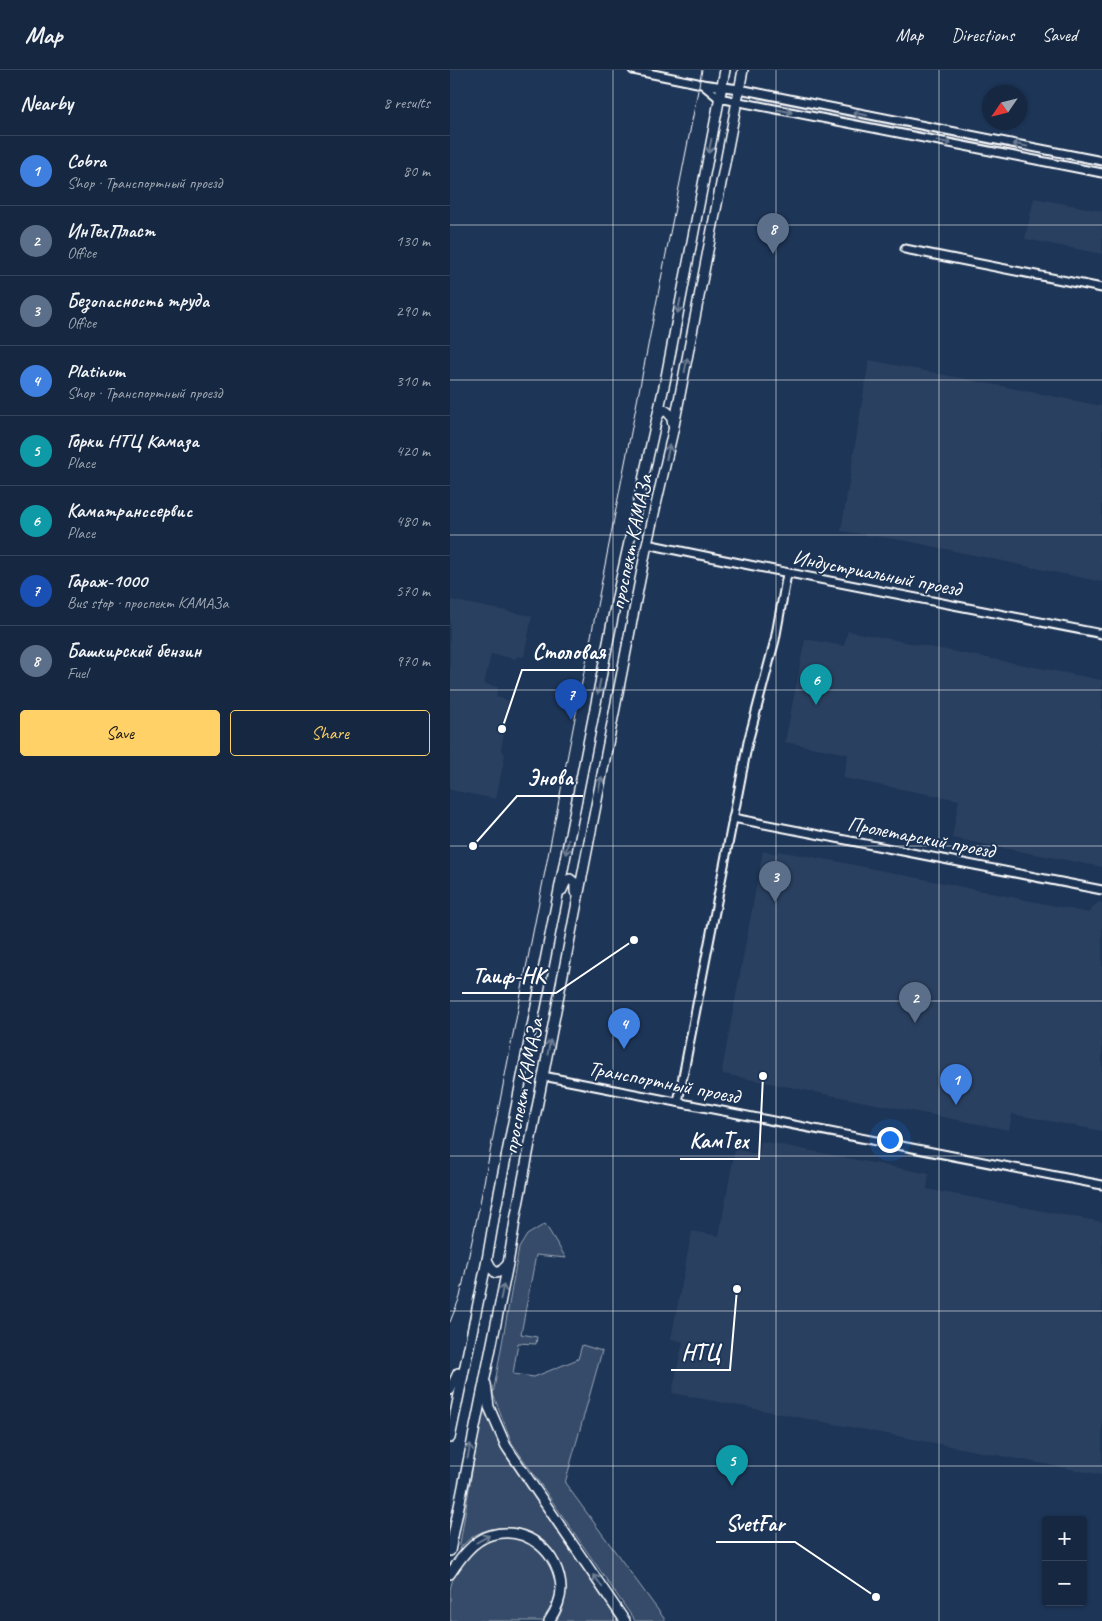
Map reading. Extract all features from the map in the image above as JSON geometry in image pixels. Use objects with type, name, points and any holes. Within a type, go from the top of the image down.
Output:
[{"type":"main road","name":"проспект КАМАЗа","points":[[450,1438],[487,1260],[494,1213],[619,587],[665,382],[725,70]]},
{"type":"main road","name":"проспект КАМАЗа","points":[[450,1551],[508,1264],[647,544],[682,387],[743,70]]},
{"type":"main road","points":[[665,382],[672,394],[682,387]]},
{"type":"main road","points":[[656,420],[660,412],[664,410],[668,412],[672,418],[673,430]]},
{"type":"main road","points":[[557,899],[566,881],[570,879],[574,883],[576,905]]},
{"type":"main road","points":[[487,1260],[496,1273],[508,1264]]},
{"type":"main road","points":[[450,1390],[455,1382],[468,1346]]},
{"type":"main road","points":[[488,1358],[486,1387],[489,1407],[506,1446],[625,1621]]},
{"type":"main road","points":[[450,1574],[473,1545],[490,1535],[512,1532],[532,1538],[548,1551],[558,1570],[561,1591],[556,1610],[549,1621]]},
{"type":"street","points":[[633,70],[702,84],[740,89],[1102,161]]},
{"type":"street","points":[[702,84],[719,98],[1102,173]]},
{"type":"street","points":[[1050,162],[1052,152]]},
{"type":"street","points":[[905,249],[1102,288]]},
{"type":"street","name":"Индустриальный проезд","points":[[647,544],[787,574],[849,584],[1102,634]]},
{"type":"street","points":[[678,1102],[748,742],[775,640],[787,574]]},
{"type":"street","name":"Пролетарский проезд","points":[[733,818],[1102,890]]},
{"type":"street","name":"Транспортный проезд","points":[[543,1076],[1102,1185]]},
{"type":"shaded area","points":[[759,100],[1019,148],[1018,152],[760,103]]},
{"type":"shaded area","points":[[1034,198],[1102,211],[1102,254],[1025,239]]},
{"type":"shaded area","points":[[869,360],[1102,406],[1102,582],[907,541],[841,531]]},
{"type":"shaded area","points":[[450,600],[532,616],[524,657],[517,656],[516,659],[491,654],[484,684],[498,687],[496,697],[511,701],[501,749],[505,755],[496,799],[450,790]]},
{"type":"shaded area","points":[[848,631],[1102,680],[1102,867],[952,838],[959,800],[843,778],[848,754],[785,742],[805,639],[844,646]]},
{"type":"shaded area","points":[[763,851],[777,854],[778,851],[835,861],[1090,913],[1092,908],[1099,902],[1102,903],[1102,1131],[1012,1114],[1009,1130],[723,1074],[722,1070]]},
{"type":"shaded area","points":[[761,1141],[929,1174],[927,1189],[1102,1222],[1102,1475],[672,1393],[683,1342],[671,1339],[692,1231],[719,1236],[735,1149],[759,1155]]},
{"type":"shaded area","points":[[545,1224],[566,1258],[536,1255],[521,1334],[537,1337],[536,1344],[518,1343],[513,1374],[534,1377],[578,1359],[582,1345],[602,1351],[565,1483],[666,1621],[635,1621],[512,1443],[493,1394],[519,1248],[527,1235]]},
{"type":"shaded area","points":[[483,1404],[503,1452],[618,1621],[556,1621],[562,1609],[565,1596],[564,1574],[552,1550],[531,1533],[505,1527],[491,1529],[473,1536],[459,1550]]},
{"type":"shaded area","points":[[498,1538],[529,1542],[541,1551],[548,1560],[556,1580],[555,1602],[551,1612],[545,1621],[450,1621],[450,1590],[456,1572],[474,1551]]},
{"type":"tram line","points":[[450,1322],[460,1297],[479,1208],[702,70]]},
{"type":"place","name":"Башкирский бензин","points":[[773,254]]},
{"type":"place","name":"Каматранссервис","points":[[816,705]]},
{"type":"place","name":"Гараж-1000","points":[[571,720]]},
{"type":"place","name":"Столовая","points":[[502,729]]},
{"type":"place","name":"Энова","points":[[473,846]]},
{"type":"place","name":"Безопасность труда","points":[[775,902]]},
{"type":"place","name":"Таиф-НК","points":[[634,940]]},
{"type":"place","name":"ИнТехПласт","points":[[915,1023]]},
{"type":"place","name":"Platinum","points":[[624,1049]]},
{"type":"place","name":"КамТех","points":[[763,1076]]},
{"type":"place","name":"Cobra","points":[[956,1105]]},
{"type":"place","name":"НТЦ","points":[[737,1289]]},
{"type":"place","name":"Горки НТЦ Камаза","points":[[732,1486]]},
{"type":"place","name":"SvetFar","points":[[876,1597]]}]
